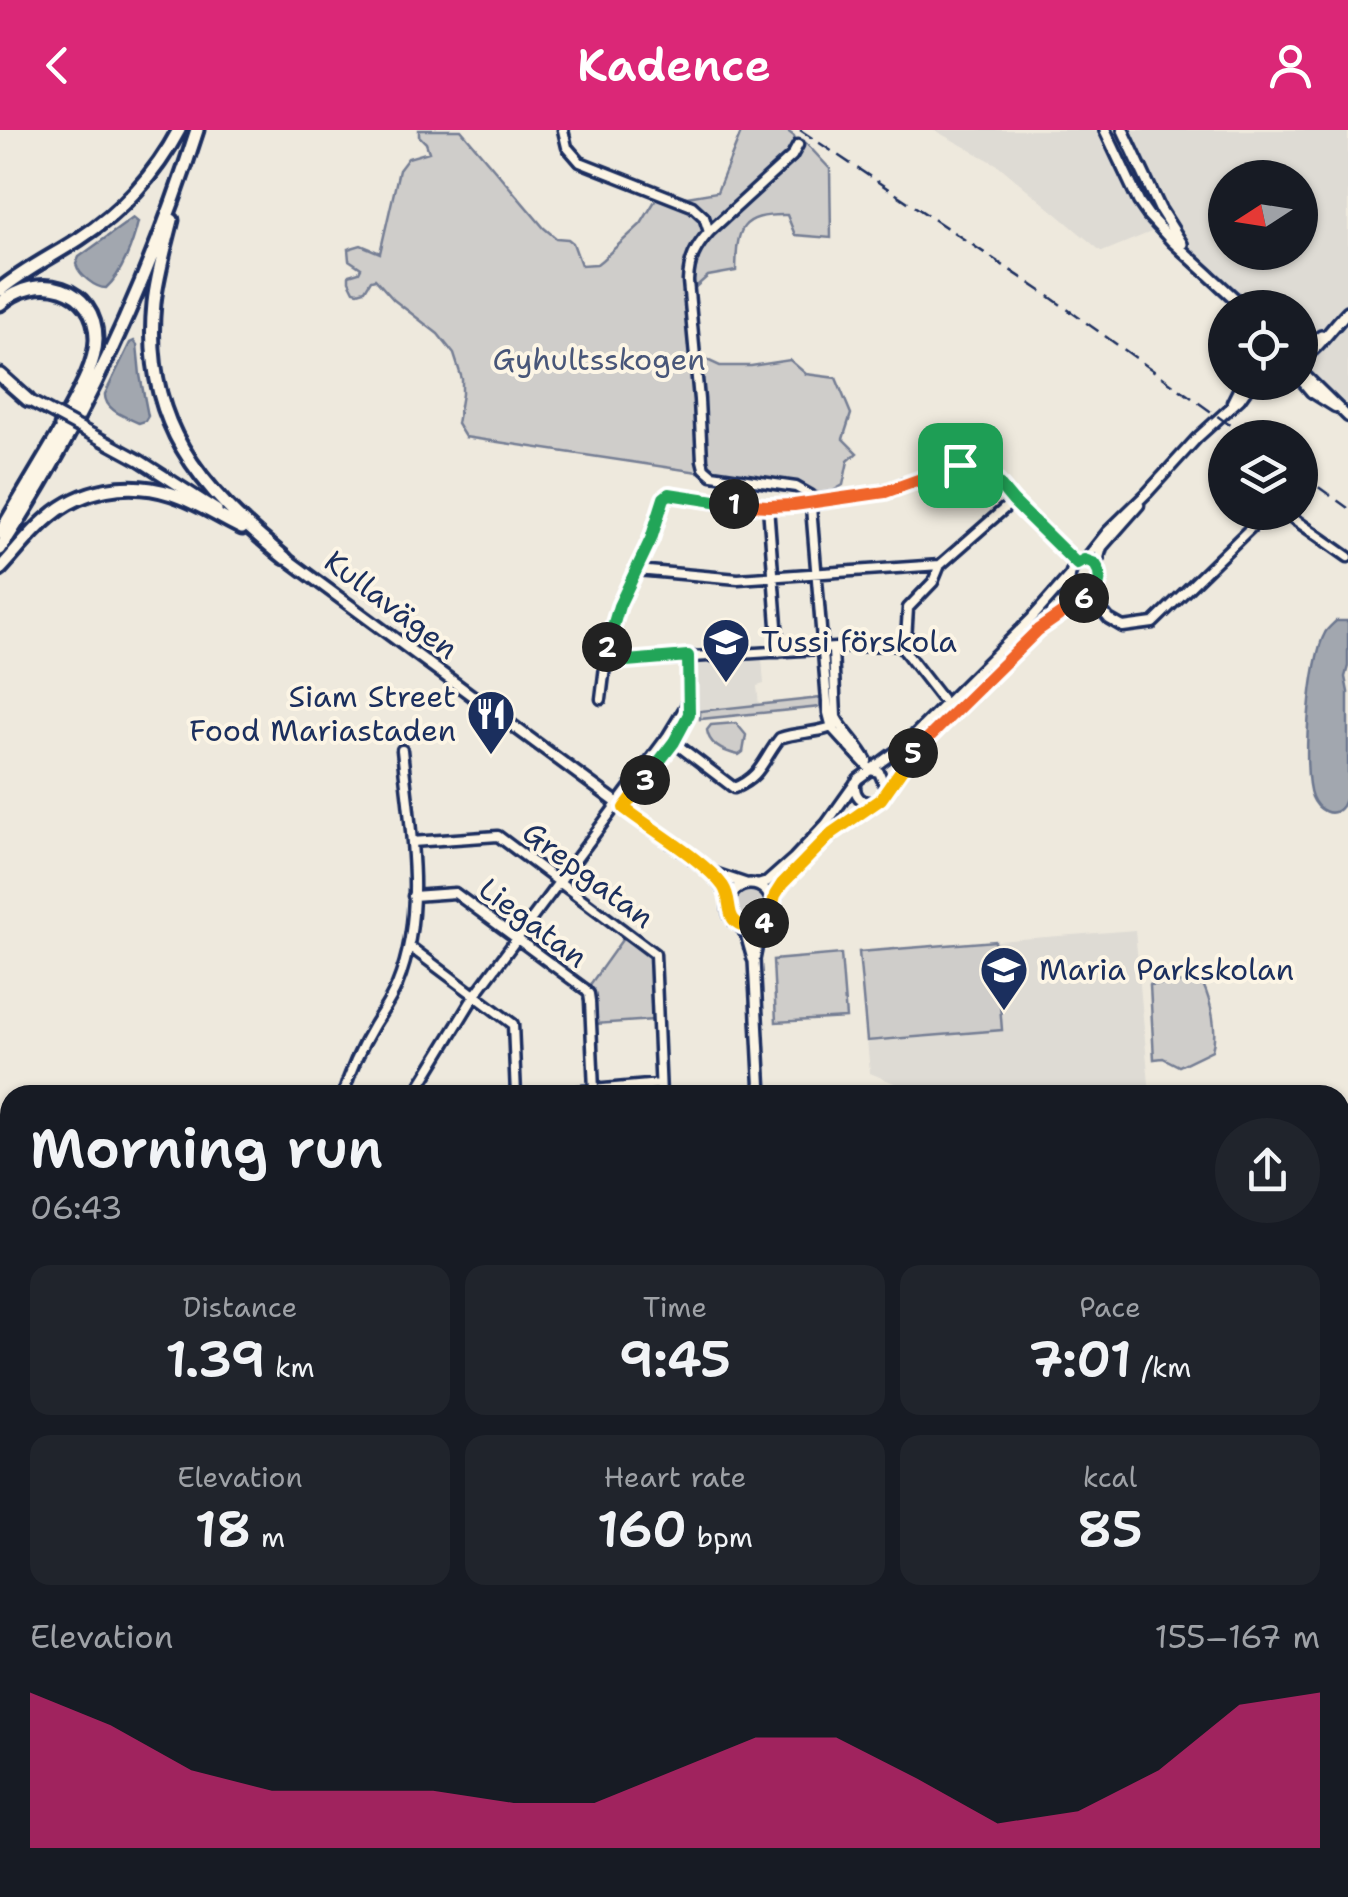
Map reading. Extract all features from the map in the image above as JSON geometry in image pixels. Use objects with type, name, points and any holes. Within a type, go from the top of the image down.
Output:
[{"type":"main road","points":[[0,290],[116,212],[158,166],[179,130]]},
{"type":"main road","points":[[0,533],[79,400],[125,303],[188,130]]},
{"type":"main road","points":[[0,549],[51,464],[110,351],[150,262],[197,130]]},
{"type":"main road","points":[[188,156],[154,301],[153,346],[163,402],[173,430],[199,475],[234,514],[284,558]]},
{"type":"main road","points":[[0,304],[26,288],[55,287],[82,303],[94,324],[93,358],[50,448]]},
{"type":"main road","points":[[0,376],[28,400]]},
{"type":"main road","points":[[0,385],[28,400]]},
{"type":"main road","points":[[0,569],[41,524],[64,506],[80,496],[113,488],[146,488],[172,494],[252,533]]},
{"type":"street","points":[[562,130],[567,147],[580,162],[683,201],[700,212],[708,232]]},
{"type":"street","points":[[1105,130],[1139,202],[1157,226],[1224,290]]},
{"type":"street","points":[[1123,130],[1160,210],[1189,255]]},
{"type":"street","points":[[798,144],[792,156],[708,232],[689,262],[703,466],[715,476],[801,488],[810,495],[828,713],[860,748],[872,770],[882,776],[886,789]]},
{"type":"street","points":[[1210,277],[1220,290]]},
{"type":"street","points":[[1318,340],[1348,311]]},
{"type":"street","points":[[1318,386],[1345,414]]},
{"type":"street","points":[[1318,397],[1345,414]]},
{"type":"street","name":"Kullavägen","points":[[28,400],[179,484],[252,533],[710,872],[726,892],[732,918],[746,934],[754,960],[760,1085]]},
{"type":"street","points":[[1230,406],[1233,400]]},
{"type":"street","points":[[729,902],[737,889],[767,882],[794,858],[826,824],[855,782],[905,745],[1032,618],[1108,531],[1239,400]]},
{"type":"street","points":[[602,700],[606,657],[619,606],[669,494],[727,504],[812,504],[885,492],[946,469],[968,465],[988,471],[1013,501],[1081,562],[1097,565]]},
{"type":"street","points":[[772,905],[782,884],[832,833],[881,799],[911,755],[1038,630],[1087,597],[1099,583],[1097,565],[1102,548],[1146,493]]},
{"type":"street","points":[[606,657],[614,662],[899,644],[906,640],[908,608],[933,582],[940,565],[1013,501]]},
{"type":"street","points":[[768,506],[778,652]]},
{"type":"street","points":[[1070,575],[1072,590],[1087,597],[1123,628],[1153,623],[1249,530]]},
{"type":"street","points":[[1310,530],[1348,557]]},
{"type":"street","points":[[637,570],[713,578],[940,565]]},
{"type":"street","points":[[899,644],[941,698]]},
{"type":"street","points":[[833,649],[836,726]]},
{"type":"street","points":[[420,1085],[475,995],[689,714],[688,656]]},
{"type":"street","points":[[670,740],[734,788],[749,782],[780,738],[836,726]]},
{"type":"street","points":[[346,1085],[398,984],[408,946],[413,896],[412,842],[402,750]]},
{"type":"street","points":[[855,782],[859,798],[874,802]]},
{"type":"street","name":"Grepgatan","points":[[412,842],[498,836],[655,954],[660,1084]]},
{"type":"street","name":"Kullavägen","points":[[710,872],[752,885]]},
{"type":"street","points":[[752,885],[768,893],[772,905]]},
{"type":"street","name":"Liegatan","points":[[413,896],[455,893],[589,994],[594,1085]]},
{"type":"street","name":"Kullavägen","points":[[754,960],[762,924],[772,905]]},
{"type":"street","points":[[739,925],[750,928],[762,924]]},
{"type":"street","points":[[408,946],[513,1024],[516,1085]]},
{"type":"street","points":[[649,1085],[660,1084]]},
{"type":"shaded area","points":[[934,130],[1348,130],[1348,410],[1318,381],[1318,290],[1226,290],[1161,228],[1102,252],[998,165]]},
{"type":"shaded area","points":[[133,218],[138,222],[136,230],[117,275],[106,288],[92,283],[76,264],[79,257]]},
{"type":"shaded area","points":[[134,341],[148,416],[139,423],[112,409],[105,394]]},
{"type":"shaded area","points":[[1336,621],[1348,621],[1348,791],[1342,806],[1329,812],[1321,809],[1312,797],[1307,740],[1315,666],[1326,632]]},
{"type":"shaded area","name":"Tussi förskola","points":[[762,659],[764,684],[757,686],[759,705],[694,711],[691,664]]},
{"type":"shaded area","name":"Maria Parkskolan","points":[[1135,930],[1149,1085],[899,1085],[870,1073],[859,952]]},
{"type":"green space","name":"Gyhultsskogen","points":[[419,130],[461,130],[544,228],[556,238],[573,243],[581,265],[597,264],[641,224],[661,191],[687,197],[717,192],[742,130],[786,130],[795,139],[803,140],[830,169],[831,238],[795,235],[787,215],[750,221],[740,235],[736,271],[708,276],[691,291],[696,355],[720,366],[790,360],[806,374],[836,378],[851,414],[843,439],[857,453],[848,461],[843,485],[819,493],[797,483],[465,437],[457,424],[462,379],[454,354],[438,334],[394,300],[375,279],[358,292],[349,281],[349,275],[361,268],[349,260],[348,249],[361,245],[380,253],[399,170],[408,158],[429,152]]},
{"type":"green space","points":[[821,698],[820,707],[700,719],[700,711]]},
{"type":"green space","points":[[736,723],[746,735],[739,755],[718,747],[707,730],[711,725]]},
{"type":"green space","points":[[750,890],[761,895],[766,906],[761,917],[750,922],[739,917],[734,906],[739,895]]},
{"type":"green space","points":[[624,937],[650,956],[653,1020],[595,1024],[594,990],[589,986]]},
{"type":"green space","points":[[995,941],[1002,1030],[867,1041],[859,952]]},
{"type":"green space","points":[[841,954],[846,1018],[776,1022],[773,960]]},
{"type":"green space","points":[[1195,981],[1203,984],[1211,1008],[1212,1050],[1179,1066],[1163,1058],[1154,1059],[1150,985]]},
{"type":"railway","points":[[800,130],[1046,294],[1223,420]]},
{"type":"railway","points":[[1318,487],[1348,508]]},
{"type":"place","name":"Tussi förskola","points":[[726,684]]},
{"type":"place","name":"Siam Street Food Mariastaden","points":[[491,756]]},
{"type":"place","name":"Maria Parkskolan","points":[[1004,1012]]},
{"type":"route","points":[[960,465],[988,471],[1077,564],[1090,560],[1095,564],[1100,574],[1097,588],[1038,630],[911,755],[881,799],[832,833],[782,884],[767,920],[756,927],[739,925],[732,918],[726,892],[710,872],[624,808],[674,742],[689,714],[688,656],[614,662],[606,657],[619,606],[651,539],[664,498],[669,494],[727,504],[812,504],[885,492],[960,465]]}]
